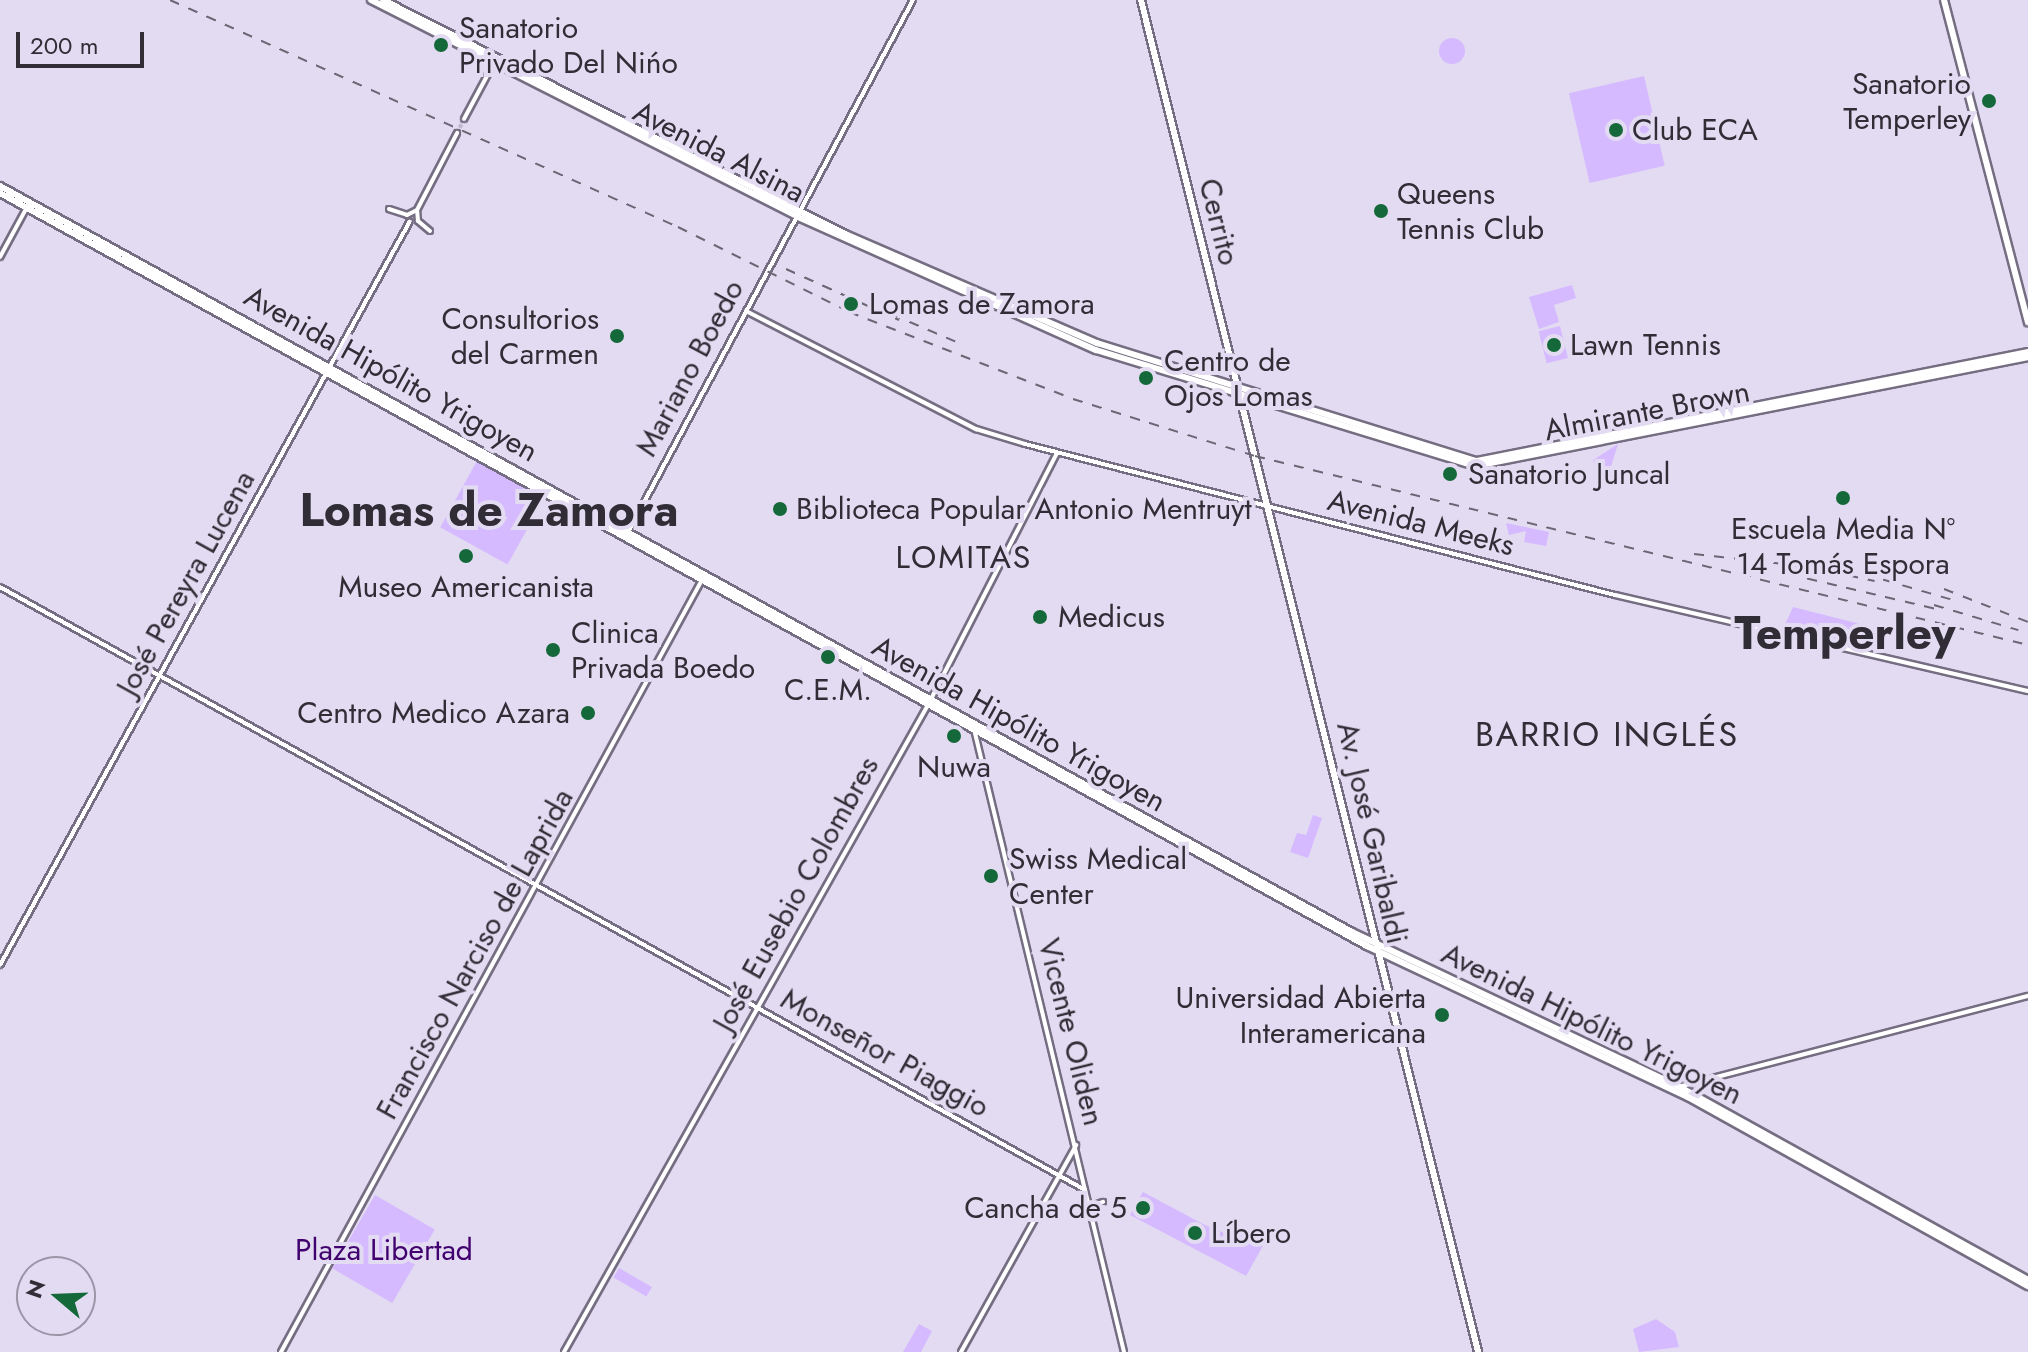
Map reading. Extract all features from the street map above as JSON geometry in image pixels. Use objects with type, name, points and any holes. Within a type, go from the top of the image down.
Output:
[{"type":"main road","name":"Avenida Alsina","points":[[371,0],[878,251]]},
{"type":"main road","name":"Avenida Alsina","points":[[383,0],[495,61]]},
{"type":"main road","name":"Cerrito","points":[[1141,0],[1255,454]]},
{"type":"main road","points":[[1944,0],[2028,322]]},
{"type":"main road","name":"Avenida Hipólito Yrigoyen","points":[[0,186],[28,205]]},
{"type":"main road","name":"Avenida Hipólito Yrigoyen","points":[[0,193],[28,205],[329,368],[1377,948],[1688,1097],[2028,1283]]},
{"type":"main road","name":"Almirante Brown","points":[[878,251],[1097,343],[1240,390],[1479,461],[2028,354]]},
{"type":"main road","name":"Av. José Garibaldi","points":[[1255,454],[1478,1352]]},
{"type":"main road","name":"Avenida Hipólito Yrigoyen","points":[[1377,948],[1680,1087],[2028,1283]]},
{"type":"street","name":"Mariano Boedo","points":[[627,534],[913,0]]},
{"type":"street","points":[[464,119],[495,61]]},
{"type":"street","points":[[430,231],[418,221],[417,210],[457,133]]},
{"type":"street","points":[[0,257],[28,205]]},
{"type":"street","points":[[389,209],[407,215],[417,210]]},
{"type":"street","name":"José Pereyra Lucena","points":[[0,965],[410,221]]},
{"type":"street","name":"Avenida Meeks","points":[[746,311],[976,429],[1057,453],[1765,631],[2028,691]]},
{"type":"street","name":"José Eusebio Colombres","points":[[564,1352],[929,702],[1057,453]]},
{"type":"street","name":"Francisco Narciso de Laprida","points":[[281,1352],[704,577]]},
{"type":"street","name":"Monseñor Piaggio","points":[[0,587],[1085,1190]]},
{"type":"street","name":"Vicente Oliden","points":[[973,726],[1124,1352]]},
{"type":"street","points":[[1680,1087],[2028,996]]},
{"type":"street","points":[[961,1352],[1076,1145]]},
{"type":"street","points":[[1089,1207],[1103,1202]]},
{"type":"green space","points":[[1452,38],[1461,42],[1465,51],[1461,60],[1452,64],[1443,60],[1439,51],[1443,42]]},
{"type":"green space","name":"Club ECA","points":[[1644,76],[1665,166],[1590,183],[1569,93]]},
{"type":"green space","points":[[1572,285],[1576,298],[1554,305],[1559,322],[1539,329],[1529,297]]},
{"type":"green space","name":"Lawn Tennis","points":[[1560,326],[1568,358],[1547,363],[1539,331]]},
{"type":"green space","points":[[1618,444],[1608,476],[1597,474],[1593,460]]},
{"type":"green space","points":[[478,459],[545,496],[508,565],[440,527]]},
{"type":"green space","points":[[1506,523],[1549,532],[1546,546],[1524,542],[1526,531],[1509,535]]},
{"type":"green space","points":[[1793,607],[1864,625],[1866,649],[1783,629]]},
{"type":"green space","points":[[1313,815],[1322,818],[1308,858],[1290,852],[1297,833],[1306,835]]},
{"type":"green space","name":"Líbero","points":[[1143,1192],[1205,1225],[1232,1236],[1236,1229],[1264,1244],[1246,1276],[1130,1215]]},
{"type":"green space","name":"Plaza Libertad","points":[[375,1195],[435,1230],[392,1303],[333,1269]]},
{"type":"green space","points":[[619,1268],[652,1287],[646,1297],[614,1278]]},
{"type":"green space","points":[[1656,1319],[1675,1332],[1679,1347],[1639,1352],[1633,1329]]},
{"type":"green space","points":[[919,1324],[932,1331],[921,1352],[903,1352]]},
{"type":"tunnel","points":[[457,133],[464,119]]},
{"type":"railway","points":[[170,0],[678,227],[849,312],[1073,399],[1255,456],[2028,645]]},
{"type":"railway","points":[[786,269],[899,320]]},
{"type":"railway","points":[[891,314],[961,344]]},
{"type":"railway","points":[[1694,554],[1809,567],[1875,581]]},
{"type":"railway","points":[[1788,574],[1944,611]]},
{"type":"railway","points":[[1864,574],[1953,600]]},
{"type":"railway","points":[[1944,589],[2028,622]]},
{"type":"railway","points":[[1934,605],[2018,630]]},
{"type":"place","name":"Sanatorio Privado Del Nińo","points":[[441,45]]},
{"type":"place","name":"Sanatorio Temperley","points":[[1989,101]]},
{"type":"place","name":"Club ECA","points":[[1616,130]]},
{"type":"place","name":"Queens Tennis Club","points":[[1381,211]]},
{"type":"place","name":"Lomas de Zamora","points":[[851,304]]},
{"type":"place","name":"Consultorios del Carmen","points":[[617,336]]},
{"type":"place","name":"Lawn Tennis","points":[[1554,345]]},
{"type":"place","name":"Centro de Ojos Lomas","points":[[1146,378]]},
{"type":"place","name":"Sanatorio Juncal","points":[[1450,474]]},
{"type":"place","name":"Escuela Media N° 14 Tomás Espora","points":[[1843,498]]},
{"type":"place","name":"Biblioteca Popular Antonio Mentruyt","points":[[780,509]]},
{"type":"place","name":"Museo Americanista","points":[[466,556]]},
{"type":"place","name":"Medicus","points":[[1040,617]]},
{"type":"place","name":"Clinica Privada Boedo","points":[[553,650]]},
{"type":"place","name":"C.E.M.","points":[[828,657]]},
{"type":"place","name":"Centro Medico Azara","points":[[588,713]]},
{"type":"place","name":"Nuwa","points":[[954,736]]},
{"type":"place","name":"Swiss Medical Center","points":[[991,876]]},
{"type":"place","name":"Universidad Abierta Interamericana","points":[[1442,1015]]},
{"type":"place","name":"Cancha de 5","points":[[1143,1208]]},
{"type":"place","name":"Líbero","points":[[1195,1233]]},
{"type":"district","name":"Lomas de Zamora","points":[[489,510]]},
{"type":"district","name":"LOMITAS","points":[[964,557]]},
{"type":"district","name":"Temperley","points":[[1845,633]]},
{"type":"district","name":"BARRIO INGLÉS","points":[[1607,735]]}]
